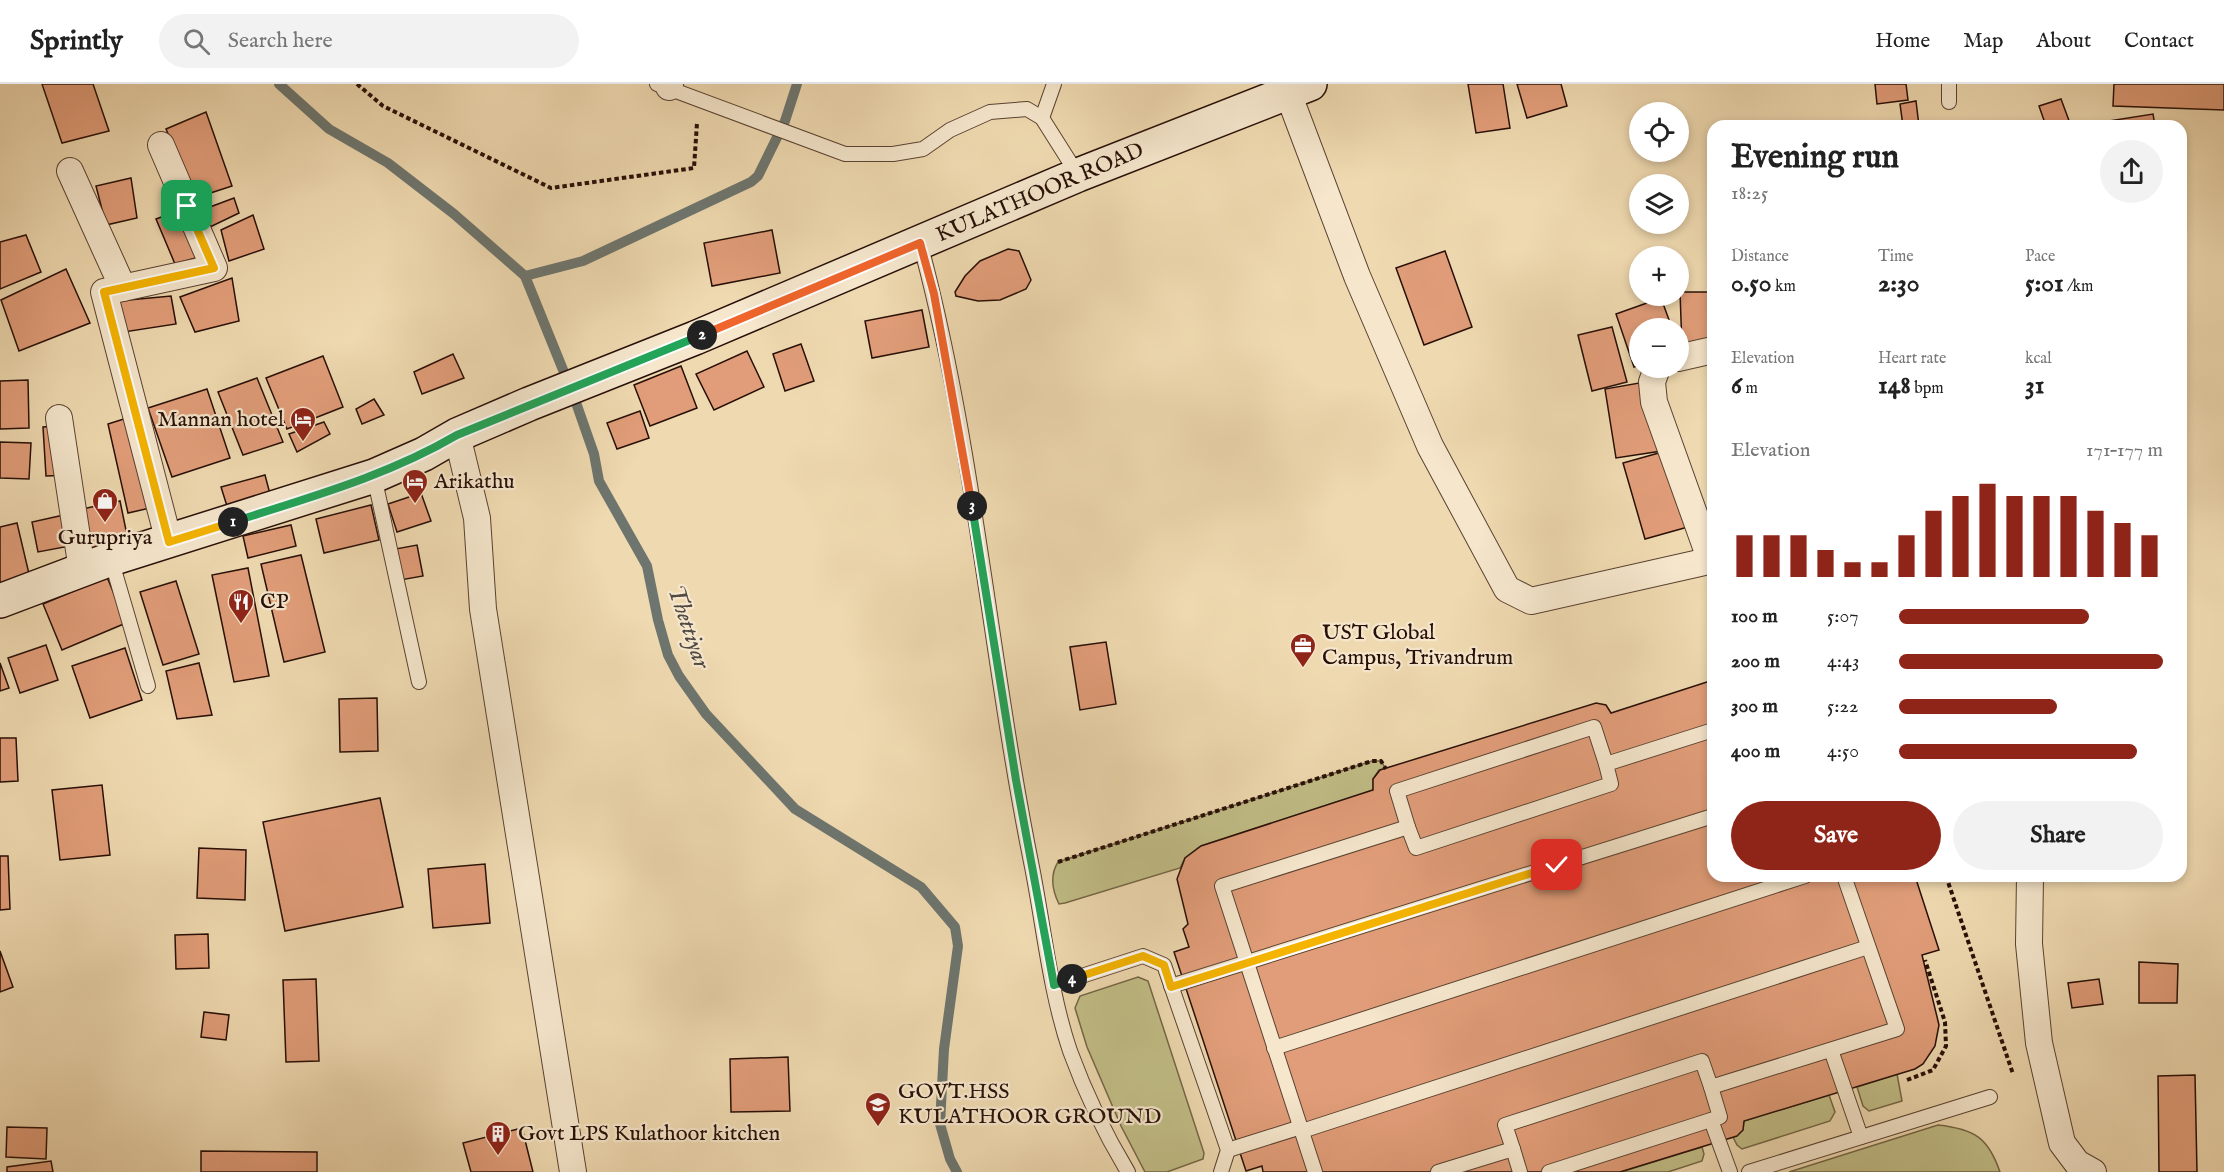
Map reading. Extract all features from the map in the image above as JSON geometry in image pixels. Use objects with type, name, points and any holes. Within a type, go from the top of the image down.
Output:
[{"type":"main road","name":"KULATHOOR ROAD","points":[[0,601],[97,564],[374,476],[424,454],[457,435],[529,404],[695,338],[1078,174],[1299,89]]},
{"type":"street","points":[[1299,89],[1357,276],[1430,446],[1508,589],[1531,601],[1707,561]]},
{"type":"street","points":[[161,145],[214,268],[104,292],[169,542]]},
{"type":"street","points":[[70,171],[123,288]]},
{"type":"street","points":[[1689,355],[1707,351]]},
{"type":"street","points":[[1653,378],[1654,402],[1707,546]]},
{"type":"street","points":[[59,418],[97,564]]},
{"type":"street","points":[[457,435],[477,518],[483,609],[573,1172]]},
{"type":"street","points":[[2030,882],[2029,944],[2039,1044],[2062,1143],[2077,1163],[2094,1172]]},
{"type":"lane","points":[[1042,118],[1054,84]]},
{"type":"lane","points":[[1949,84],[1949,102]]},
{"type":"lane","points":[[665,85],[699,101],[846,154],[893,154],[923,149],[950,130],[990,112],[1027,109],[1042,118],[1078,174]]},
{"type":"lane","points":[[920,243],[934,294],[961,432],[1016,780],[1054,985],[1070,1050],[1109,1140],[1128,1172]]},
{"type":"lane","points":[[374,476],[419,682]]},
{"type":"lane","points":[[97,564],[148,686]]},
{"type":"lane","points":[[1594,727],[1606,764],[1611,784],[1416,848],[1397,791],[1594,727]]},
{"type":"lane","points":[[1606,764],[1707,732]]},
{"type":"lane","points":[[1171,987],[1707,818]]},
{"type":"lane","points":[[1315,1172],[1222,886],[1408,827]]},
{"type":"lane","points":[[1274,1048],[1786,882]]},
{"type":"lane","points":[[1710,1087],[1897,1029],[1846,882]]},
{"type":"lane","points":[[1228,1150],[1301,1129],[1869,947]]},
{"type":"lane","points":[[1054,985],[1143,956],[1164,965],[1228,1150],[1221,1172]]},
{"type":"lane","points":[[1831,1050],[1861,1137]]},
{"type":"lane","points":[[1520,1172],[1505,1125],[1702,1061],[1720,1117],[1549,1172]]},
{"type":"lane","points":[[1749,1172],[1990,1097]]},
{"type":"lane","points":[[1711,1120],[1730,1172]]},
{"type":"lane","points":[[1438,1172],[1513,1149]]},
{"type":"path","points":[[357,84],[383,106],[551,188],[694,168],[699,101]]},
{"type":"path","points":[[1058,862],[1372,761],[1381,761],[1386,769]]},
{"type":"path","points":[[1948,882],[2015,1082]]},
{"type":"path","points":[[1907,1080],[1933,1070],[1946,1046],[1945,1022],[1925,960]]},
{"type":"shaded area","points":[[1372,761],[1381,761],[1386,769],[1379,770],[1373,779],[1373,790],[1201,846],[1185,858],[1180,868],[1059,904],[1053,888],[1053,877],[1058,862]]},
{"type":"shaded area","points":[[1138,977],[1148,981],[1204,1153],[1203,1159],[1167,1172],[1145,1172],[1121,1126],[1087,1047],[1075,1008],[1080,996]]},
{"type":"shaded area","points":[[1897,1074],[1902,1101],[1869,1111],[1863,1106],[1857,1087]]},
{"type":"shaded area","points":[[1829,1095],[1835,1112],[1830,1121],[1742,1149],[1733,1137],[1743,1130],[1744,1121]]},
{"type":"shaded area","points":[[1938,1125],[1961,1129],[1978,1137],[1990,1150],[2000,1172],[1789,1172]]},
{"type":"shaded area","points":[[1702,1147],[1704,1154],[1702,1161],[1668,1172],[1621,1172]]},
{"type":"building","points":[[42,84],[93,84],[109,131],[62,143]]},
{"type":"building","points":[[1468,84],[1503,84],[1510,128],[1476,133]]},
{"type":"building","points":[[1517,84],[1561,84],[1567,106],[1527,118]]},
{"type":"building","points":[[1875,84],[1906,84],[1908,100],[1877,104]]},
{"type":"building","points":[[2114,84],[2224,84],[2224,110],[2113,106]]},
{"type":"building","points":[[2061,99],[2069,120],[2044,120],[2039,106]]},
{"type":"building","points":[[1916,101],[1918,120],[1902,120],[1900,104]]},
{"type":"building","points":[[206,112],[232,186],[195,198],[166,129]]},
{"type":"building","points":[[2153,114],[2154,120],[2115,120]]},
{"type":"building","points":[[131,178],[137,218],[106,225],[96,186]]},
{"type":"building","points":[[234,198],[239,213],[210,227],[202,210]]},
{"type":"building","points":[[181,210],[199,257],[175,264],[156,219]]},
{"type":"building","points":[[253,215],[264,249],[229,261],[221,230]]},
{"type":"building","points":[[772,230],[780,273],[712,286],[704,243]]},
{"type":"building","points":[[26,235],[41,272],[0,289],[0,242]]},
{"type":"building","points":[[1008,249],[1019,251],[1031,280],[1026,289],[1000,300],[978,301],[956,296],[955,292],[965,276],[980,261]]},
{"type":"building","points":[[1445,251],[1472,327],[1424,345],[1396,268]]},
{"type":"building","points":[[66,269],[90,323],[19,351],[1,300]]},
{"type":"building","points":[[232,278],[239,321],[195,332],[180,297]]},
{"type":"building","points":[[1689,292],[1707,292],[1707,346],[1689,347],[1689,318],[1681,318],[1681,306],[1689,306]]},
{"type":"building","points":[[171,296],[176,324],[124,332],[118,301]]},
{"type":"building","points":[[1638,306],[1664,306],[1668,318],[1629,318],[1629,352],[1616,314]]},
{"type":"building","points":[[922,310],[929,347],[872,358],[865,321]]},
{"type":"building","points":[[1612,327],[1627,382],[1592,391],[1578,335]]},
{"type":"building","points":[[801,344],[814,381],[785,391],[773,354]]},
{"type":"building","points":[[747,351],[764,387],[714,410],[696,374]]},
{"type":"building","points":[[453,354],[464,378],[422,394],[414,372]]},
{"type":"building","points":[[323,356],[343,407],[287,429],[266,378]]},
{"type":"building","points":[[681,366],[697,408],[650,426],[634,385]]},
{"type":"building","points":[[257,378],[283,442],[243,455],[218,392]]},
{"type":"building","points":[[28,380],[29,428],[0,429],[0,381]]},
{"type":"building","points":[[1656,380],[1668,450],[1616,458],[1605,389]]},
{"type":"building","points":[[207,389],[230,458],[172,477],[148,408]]},
{"type":"building","points":[[374,399],[384,415],[362,424],[356,409]]},
{"type":"building","points":[[640,411],[649,438],[617,449],[607,423]]},
{"type":"building","points":[[127,418],[150,508],[128,513],[108,424]]},
{"type":"building","name":"Mannan hotel","points":[[324,422],[330,434],[297,452],[289,434]]},
{"type":"building","points":[[72,425],[74,475],[46,476],[43,427]]},
{"type":"building","points":[[0,442],[31,443],[29,479],[0,478]]},
{"type":"building","points":[[1673,449],[1695,525],[1645,539],[1623,463]]},
{"type":"building","points":[[265,475],[270,494],[227,506],[221,487]]},
{"type":"building","points":[[421,493],[431,521],[397,532],[388,504]]},
{"type":"building","name":"Gurupriya","points":[[120,501],[128,540],[91,548],[82,509]]},
{"type":"building","points":[[371,505],[379,540],[324,553],[316,519]]},
{"type":"building","points":[[64,515],[70,546],[38,552],[32,522]]},
{"type":"building","points":[[17,523],[30,578],[0,588],[0,527]]},
{"type":"building","points":[[291,525],[296,546],[248,558],[243,536]]},
{"type":"building","points":[[417,545],[423,576],[395,581],[390,550]]},
{"type":"building","points":[[301,555],[325,652],[284,662],[261,564]]},
{"type":"building","name":"CP","points":[[248,568],[269,676],[234,682],[212,575]]},
{"type":"building","points":[[107,577],[126,623],[62,650],[43,604]]},
{"type":"building","points":[[176,581],[199,654],[163,665],[140,592]]},
{"type":"building","points":[[1106,642],[1116,704],[1080,710],[1070,647]]},
{"type":"building","points":[[46,645],[58,680],[20,693],[8,658]]},
{"type":"building","points":[[125,648],[142,700],[90,718],[72,666]]},
{"type":"building","points":[[0,663],[9,688],[0,691]]},
{"type":"building","points":[[199,663],[212,715],[177,719],[166,671]]},
{"type":"building","points":[[1707,682],[1707,882],[1917,882],[1939,950],[1922,955],[1939,1025],[1935,1046],[1923,1064],[1915,1069],[1744,1121],[1743,1130],[1737,1136],[1620,1172],[1263,1172],[1262,1166],[1246,1171],[1174,952],[1189,947],[1183,929],[1188,924],[1177,879],[1185,858],[1201,846],[1373,790],[1373,779],[1380,770],[1596,703],[1606,705],[1611,713]]},
{"type":"building","points":[[377,698],[378,751],[340,752],[339,699]]},
{"type":"building","points":[[0,738],[16,738],[18,781],[0,782]]},
{"type":"building","points":[[102,785],[110,855],[60,860],[52,790]]},
{"type":"building","points":[[380,798],[403,907],[285,931],[263,822]]},
{"type":"building","points":[[199,848],[246,850],[245,900],[197,898]]},
{"type":"building","points":[[0,856],[8,856],[10,909],[0,910]]},
{"type":"building","points":[[485,864],[490,923],[433,928],[428,869]]},
{"type":"building","points":[[208,934],[209,968],[176,969],[175,935]]},
{"type":"building","points":[[0,951],[13,987],[0,992]]},
{"type":"building","points":[[2139,962],[2178,964],[2177,1003],[2139,1003]]},
{"type":"building","points":[[316,979],[319,1061],[286,1062],[283,980]]},
{"type":"building","points":[[2099,979],[2103,1004],[2072,1008],[2068,983]]},
{"type":"building","points":[[204,1012],[229,1015],[226,1040],[201,1037]]},
{"type":"building","points":[[788,1057],[790,1111],[731,1112],[730,1059]]},
{"type":"building","points":[[2195,1075],[2197,1172],[2159,1172],[2158,1076]]},
{"type":"building","points":[[7,1127],[47,1128],[46,1159],[6,1157]]},
{"type":"building","name":"Govt LPS Kulathoor kitchen","points":[[522,1128],[533,1172],[471,1172],[463,1143]]},
{"type":"building","points":[[201,1151],[317,1152],[317,1172],[201,1172]]},
{"type":"building","points":[[51,1161],[53,1172],[7,1172],[7,1167]]},
{"type":"waterway","name":"Thettiyar","points":[[279,84],[329,129],[388,163],[454,214],[525,276],[574,397],[594,454],[599,481],[647,566],[668,655],[679,676],[706,714],[795,809],[921,887],[955,927],[958,946],[944,1049],[940,1124],[950,1159],[957,1172]]},
{"type":"waterway","points":[[525,276],[583,261],[751,182],[758,176],[785,121],[797,84]]},
{"type":"place","name":"Mannan hotel","points":[[303,443]]},
{"type":"place","name":"Arikathu","points":[[415,505]]},
{"type":"place","name":"Gurupriya","points":[[105,524]]},
{"type":"place","name":"CP","points":[[241,625]]},
{"type":"place","name":"UST Global Campus, Trivandrum","points":[[1303,669]]},
{"type":"place","name":"GOVT.HSS KULATHOOR GROUND","points":[[878,1128]]},
{"type":"place","name":"Govt LPS Kulathoor kitchen","points":[[498,1157]]},
{"type":"route","points":[[187,206],[214,268],[104,292],[169,542],[374,476],[424,454],[457,435],[529,404],[695,338],[811,287],[920,243],[934,294],[961,432],[1016,780],[1054,985],[1143,956],[1164,965],[1171,987],[1557,865]]}]
